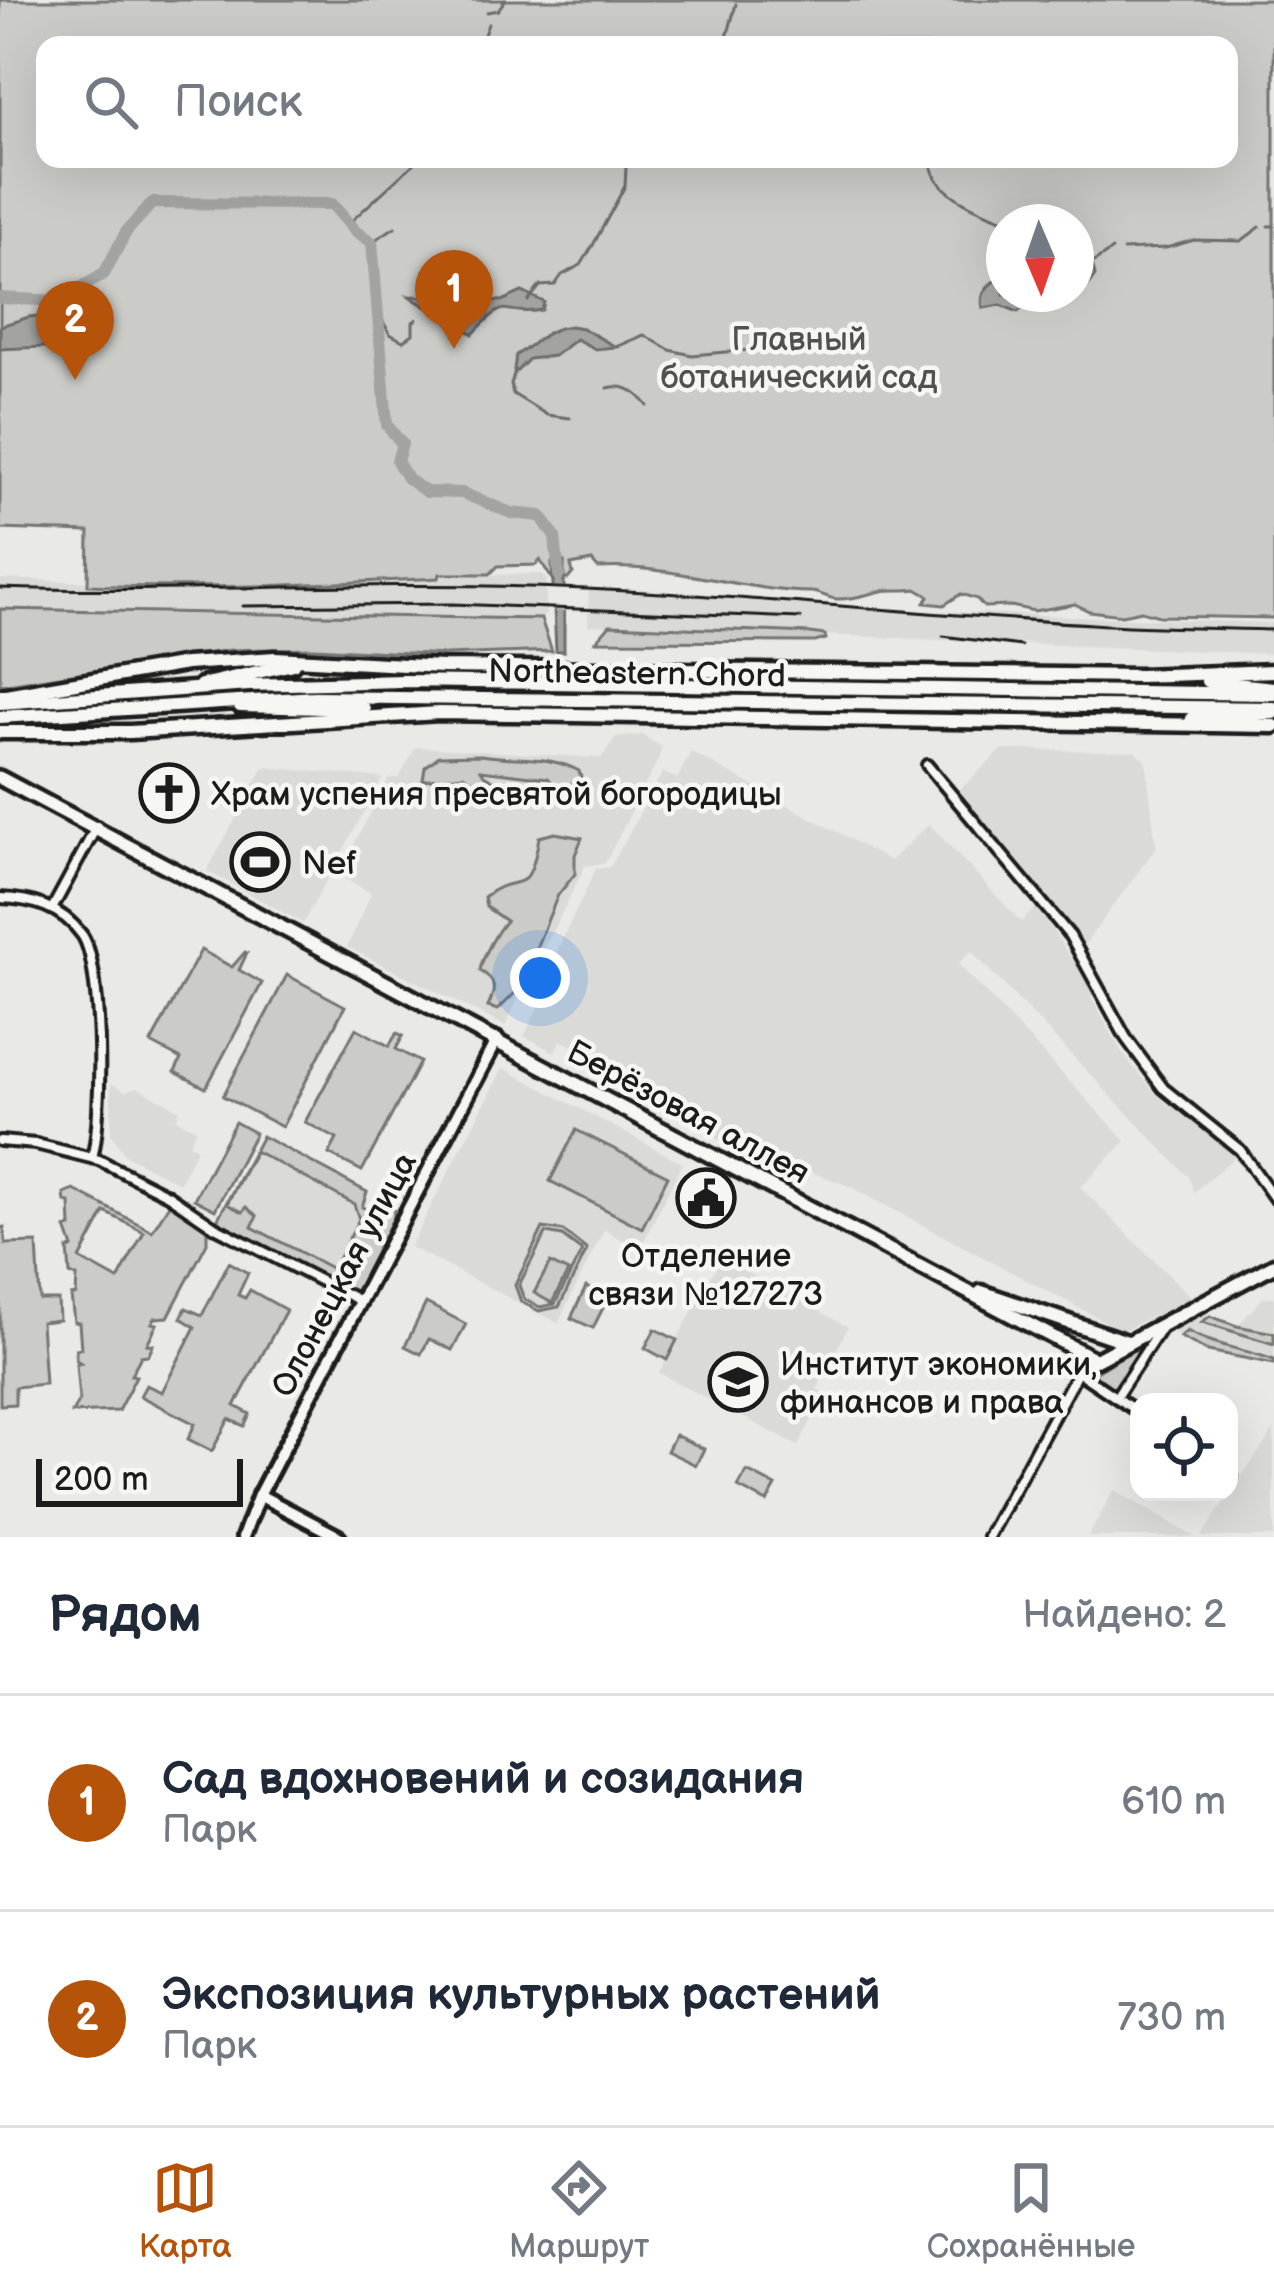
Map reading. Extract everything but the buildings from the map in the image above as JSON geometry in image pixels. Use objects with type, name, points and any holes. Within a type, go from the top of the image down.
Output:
[{"type":"main road","points":[[0,700],[186,664],[275,658],[442,667],[1139,676],[1274,671]]},
{"type":"main road","points":[[172,692],[293,664],[342,659]]},
{"type":"main road","points":[[1139,676],[1274,691]]},
{"type":"main road","name":"Northeastern Chord","points":[[0,717],[148,701],[172,692],[315,682],[1274,691]]},
{"type":"main road","name":"Northeastern Chord","points":[[0,700],[191,704],[337,696],[1274,710]]},
{"type":"main road","points":[[191,704],[439,713],[1274,726]]},
{"type":"main road","points":[[1119,722],[1274,710]]},
{"type":"main road","points":[[3,733],[130,732],[439,713]]},
{"type":"main road","name":"Берёзовая аллея","points":[[0,778],[1096,1360]]},
{"type":"main road","points":[[1096,1360],[1274,1264]]},
{"type":"main road","points":[[951,1283],[1127,1342]]},
{"type":"street","points":[[927,765],[1070,936],[1126,1038],[1163,1088],[1240,1150],[1274,1198]]},
{"type":"street","points":[[52,909],[98,826]]},
{"type":"street","points":[[0,898],[40,902],[82,934],[90,949],[98,1095],[92,1157]]},
{"type":"street","name":"Олонецкая улица","points":[[243,1537],[259,1495],[497,1039]]},
{"type":"street","points":[[0,1141],[92,1157],[360,1301]]},
{"type":"street","points":[[1116,1397],[1164,1324]]},
{"type":"street","points":[[988,1537],[1078,1372],[1096,1360]]},
{"type":"street","points":[[1078,1372],[1130,1407]]},
{"type":"street","points":[[259,1495],[339,1537]]},
{"type":"shaded area","points":[[443,290],[456,297],[502,301],[522,292],[544,302],[542,310],[501,310],[473,334],[461,326],[455,329],[409,296],[434,297]]},
{"type":"shaded area","points":[[57,314],[83,321],[83,337],[66,346],[0,349],[0,326]]},
{"type":"shaded area","points":[[571,326],[616,347],[595,349],[576,339],[554,356],[529,359],[514,370],[516,355],[548,333]]},
{"type":"shaded area","points":[[564,562],[564,651],[556,651],[552,563]]},
{"type":"shaded area","points":[[542,574],[547,580],[546,614],[541,619],[0,609],[0,579],[157,584]]},
{"type":"shaded area","points":[[589,588],[922,611],[1274,623],[1274,654],[588,625]]},
{"type":"shaded area","points":[[642,735],[662,747],[658,760],[605,863],[585,866],[505,1026],[347,947],[371,893],[338,875],[389,778],[399,778],[416,747],[601,758],[615,738]]},
{"type":"shaded area","points":[[1002,750],[1134,751],[1146,760],[1156,848],[1084,945],[958,791]]},
{"type":"shaded area","points":[[691,752],[890,861],[929,824],[1021,922],[1036,907],[1095,992],[1091,998],[1123,1054],[1157,1095],[1237,1155],[1194,1192],[1189,1177],[971,951],[958,964],[1126,1141],[1080,1187],[1210,1316],[1237,1326],[1263,1298],[1274,1296],[1274,1364],[1208,1351],[1180,1337],[1156,1314],[1123,1331],[847,1185],[797,1167],[791,1178],[779,1167],[776,1170],[712,1136],[715,1128],[706,1123],[707,1118],[561,1040],[554,1052],[524,1036],[547,989],[541,984],[596,869],[610,867],[663,772],[677,779]]},
{"type":"shaded area","points":[[264,767],[383,778],[303,923],[207,871]]},
{"type":"shaded area","points":[[503,1068],[682,1163],[640,1249],[604,1230],[558,1323],[410,1247]]},
{"type":"shaded area","points":[[111,1083],[125,1091],[137,1087],[180,1110],[176,1119],[196,1129],[189,1144],[197,1148],[179,1183],[125,1155],[111,1134]]},
{"type":"shaded area","points":[[255,1151],[354,1204],[359,1219],[332,1269],[252,1226],[243,1212],[227,1203]]},
{"type":"shaded area","points":[[721,1258],[848,1327],[817,1389],[825,1395],[798,1446],[659,1373]]},
{"type":"shaded area","points":[[1274,1430],[1274,1537],[1201,1537],[1225,1501],[1238,1501],[1238,1482]]},
{"type":"shaded area","points":[[1114,1490],[1195,1537],[1088,1537]]},
{"type":"green space","name":"Главный ботанический сад","points":[[0,0],[1274,0],[1274,618],[1159,616],[1141,611],[1122,615],[1089,611],[1075,604],[1034,611],[984,607],[961,594],[944,605],[925,603],[929,596],[916,589],[836,599],[651,570],[598,568],[592,561],[571,565],[573,573],[568,579],[552,579],[540,560],[536,565],[498,566],[490,574],[440,574],[439,578],[220,587],[88,585],[89,532],[0,529]]},
{"type":"green space","points":[[0,609],[541,619],[552,651],[446,655],[314,648],[231,650],[0,685]]},
{"type":"green space","points":[[610,625],[810,633],[826,639],[596,641]]},
{"type":"green space","points":[[439,756],[555,762],[579,771],[582,781],[573,783],[570,801],[548,778],[481,770],[502,785],[499,792],[488,791],[463,775],[423,780],[425,767]]},
{"type":"green space","points":[[555,833],[582,838],[575,855],[575,874],[558,895],[519,989],[498,1010],[488,1007],[493,987],[481,966],[506,921],[486,907],[484,897],[526,878],[539,837]]},
{"type":"green space","points":[[201,950],[232,967],[247,953],[239,970],[262,983],[206,1088],[175,1072],[181,1059],[151,1043]]},
{"type":"green space","points":[[287,975],[345,1006],[282,1127],[223,1096]]},
{"type":"green space","points":[[356,1028],[389,1046],[397,1033],[403,1036],[396,1049],[420,1062],[362,1171],[329,1154],[337,1139],[305,1122]]},
{"type":"green space","points":[[235,1122],[255,1133],[215,1210],[194,1199]]},
{"type":"green space","points":[[576,1130],[668,1176],[642,1228],[550,1181]]},
{"type":"green space","points":[[262,1136],[367,1192],[362,1207],[373,1212],[380,1200],[394,1209],[355,1293],[216,1222]],"holes":[[[255,1151],[354,1204],[359,1219],[333,1269],[252,1227],[257,1216],[246,1207],[243,1212],[227,1204]]]},
{"type":"green space","points":[[74,1190],[152,1231],[170,1203],[207,1227],[207,1243],[168,1317],[155,1318],[152,1323],[157,1324],[147,1344],[153,1345],[148,1355],[141,1356],[118,1411],[72,1413],[79,1400],[76,1364],[81,1363],[76,1360],[76,1349],[81,1348],[71,1296],[76,1295],[77,1277],[70,1274],[68,1249],[73,1248],[66,1228],[71,1227],[70,1203],[65,1202],[64,1194]],"holes":[[[105,1212],[144,1232],[118,1280],[80,1259]]]},
{"type":"green space","points":[[4,1227],[6,1244],[37,1243],[40,1300],[58,1300],[59,1320],[41,1322],[45,1384],[15,1387],[15,1404],[0,1405],[0,1228]]},
{"type":"green space","points":[[543,1228],[563,1231],[587,1250],[559,1307],[539,1311],[521,1302],[515,1285]],"holes":[[[546,1233],[562,1236],[582,1251],[555,1304],[540,1307],[524,1299],[519,1285]]]},
{"type":"green space","points":[[229,1262],[248,1273],[238,1295],[245,1298],[250,1290],[286,1310],[235,1406],[250,1414],[244,1426],[229,1419],[212,1451],[188,1439],[195,1424],[140,1396],[146,1385],[162,1392],[195,1327],[181,1318],[186,1308],[202,1315]]},
{"type":"green space","points":[[550,1263],[568,1272],[552,1303],[534,1293]]},
{"type":"green space","points":[[586,1287],[608,1298],[593,1328],[571,1318]]},
{"type":"green space","points":[[426,1303],[466,1324],[452,1350],[429,1339],[421,1354],[405,1346]]},
{"type":"green space","points":[[1210,1316],[1274,1333],[1274,1344],[1202,1322]]},
{"type":"green space","points":[[655,1329],[677,1340],[667,1360],[645,1348]]},
{"type":"green space","points":[[1187,1331],[1274,1360],[1274,1364],[1208,1351],[1180,1337]]},
{"type":"green space","points":[[1143,1344],[1116,1388],[1091,1375]]},
{"type":"green space","points":[[675,1435],[704,1449],[696,1465],[667,1451]]},
{"type":"green space","points":[[747,1471],[776,1486],[767,1502],[738,1487]]},
{"type":"pier","points":[[546,586],[573,587],[573,611],[546,610]]},
{"type":"waterway","points":[[487,12],[498,10],[505,0]]},
{"type":"waterway","points":[[727,36],[736,4]]},
{"type":"waterway","points":[[483,36],[488,24]]},
{"type":"waterway","points":[[348,224],[409,168]]},
{"type":"waterway","points":[[528,301],[540,286],[555,285],[562,275],[581,265],[625,186],[626,168]]},
{"type":"waterway","points":[[932,168],[943,187],[986,212]]},
{"type":"waterway","points":[[0,298],[58,301],[104,274],[126,232],[152,203],[332,204],[355,231],[372,242],[387,425],[402,444],[397,461],[407,478],[426,492],[462,493],[511,513],[541,516],[555,537],[559,575]]},
{"type":"waterway","points":[[1268,226],[1274,226]]},
{"type":"waterway","points":[[372,242],[395,227]]},
{"type":"waterway","points":[[1123,250],[1166,248],[1194,240],[1241,241],[1260,227]]},
{"type":"waterway","points":[[1094,262],[1112,250]]},
{"type":"waterway","points":[[380,316],[390,334],[403,341],[413,334],[417,319]]},
{"type":"waterway","points":[[616,347],[644,335],[670,350],[692,355],[863,340]]},
{"type":"waterway","points":[[515,371],[513,394],[547,415],[570,418]]},
{"type":"waterway","points":[[608,388],[631,390],[648,406]]},
{"type":"railway","points":[[0,588],[528,587],[1022,620],[1274,630]]},
{"type":"railway","points":[[243,606],[452,604],[801,618]]},
{"type":"railway","points":[[943,636],[1021,646]]},
{"type":"place","name":"Сад вдохновений и созидания","points":[[454,349]]},
{"type":"place","name":"Экспозиция культурных растений","points":[[75,380]]},
{"type":"place","name":"Храм успения пресвятой богородицы","points":[[169,793]]},
{"type":"place","name":"Nef","points":[[260,862]]},
{"type":"place","name":"Отделение связи №127273","points":[[706,1198]]},
{"type":"place","name":"Институт экономики, финансов и права","points":[[738,1382]]}]
